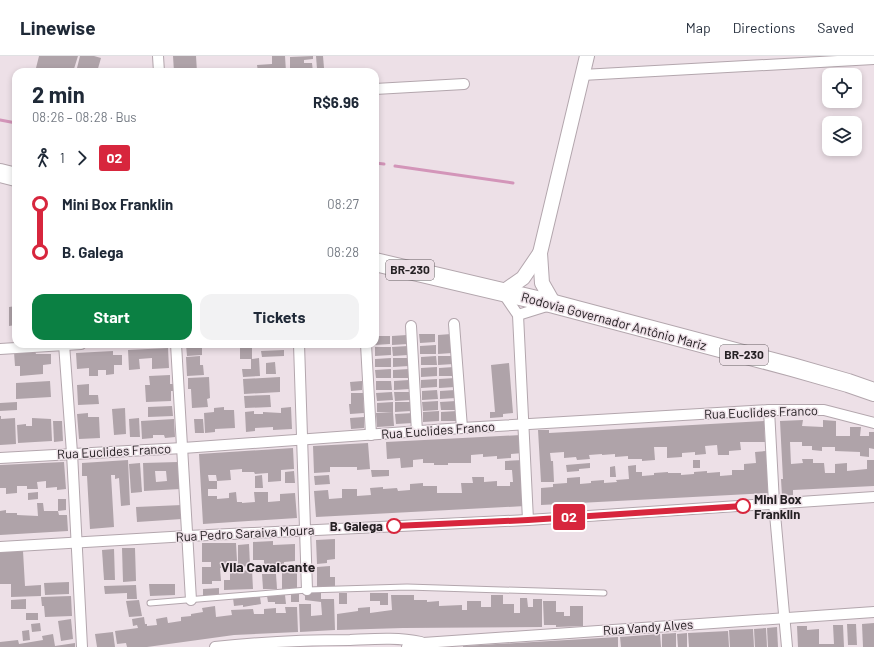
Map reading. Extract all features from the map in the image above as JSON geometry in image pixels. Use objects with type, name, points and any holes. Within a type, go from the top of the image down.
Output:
[{"type":"highway","points":[[0,173],[12,176]]},
{"type":"highway","name":"Rodovia Governador Antônio Mariz","points":[[379,263],[554,304],[792,367],[874,392]]},
{"type":"main road","points":[[532,284],[587,56]]},
{"type":"main road","points":[[502,292],[532,284]]},
{"type":"main road","points":[[532,284],[554,304]]},
{"type":"street","points":[[158,56],[159,68]]},
{"type":"street","points":[[582,75],[874,59]]},
{"type":"street","points":[[379,89],[464,84]]},
{"type":"street","points":[[502,292],[518,315],[528,520]]},
{"type":"street","points":[[518,315],[554,304]]},
{"type":"street","points":[[454,324],[462,428]]},
{"type":"street","points":[[411,326],[417,432]]},
{"type":"street","points":[[0,349],[16,348]]},
{"type":"street","points":[[64,348],[72,453],[82,647]]},
{"type":"street","points":[[176,348],[191,600]]},
{"type":"street","points":[[298,348],[303,440],[307,590]]},
{"type":"street","points":[[366,348],[371,435]]},
{"type":"street","points":[[769,410],[774,504],[786,647]]},
{"type":"street","name":"Rua Euclides Franco","points":[[0,458],[183,448],[462,428],[769,410],[824,410],[874,423]]},
{"type":"street","name":"Rua Pedro Saraiva Moura","points":[[0,547],[188,536],[528,520],[874,498]]},
{"type":"street","name":"Rua Vandy Alves","points":[[407,647],[423,643],[874,612]]},
{"type":"street","name":"Rua Vandy Alves","points":[[215,647],[317,644],[404,639],[423,643]]},
{"type":"lane","points":[[150,603],[307,590],[406,587],[604,593]]},
{"type":"building","points":[[39,56],[78,56],[74,68],[36,68]]},
{"type":"building","points":[[80,56],[94,56],[101,58],[98,68],[77,68]]},
{"type":"building","points":[[173,56],[196,56],[197,68],[174,68]]},
{"type":"building","points":[[272,56],[285,56],[286,68],[257,68],[257,65],[272,64]]},
{"type":"building","points":[[313,56],[313,59],[304,60],[304,63],[312,63],[313,68],[290,68],[290,57]]},
{"type":"building","points":[[316,56],[323,56],[324,68],[317,68]]},
{"type":"building","points":[[9,307],[12,307],[12,326],[9,326]]},
{"type":"building","points":[[419,334],[435,334],[435,342],[420,343]]},
{"type":"building","points":[[451,334],[452,353],[438,354],[438,335]]},
{"type":"building","points":[[407,335],[408,344],[392,345],[392,336]]},
{"type":"building","points":[[379,336],[390,336],[390,344],[379,345]]},
{"type":"building","points":[[436,345],[436,354],[420,354],[420,346]]},
{"type":"building","points":[[408,346],[408,355],[393,356],[392,347]]},
{"type":"building","points":[[391,347],[391,355],[375,356],[375,348]]},
{"type":"building","points":[[168,348],[169,368],[152,369],[152,358],[139,359],[140,369],[129,370],[128,350]]},
{"type":"building","points":[[186,348],[202,348],[202,355],[187,356]]},
{"type":"building","points":[[240,348],[252,348],[252,359],[259,358],[260,376],[243,377],[242,369],[251,369],[251,359],[240,359]]},
{"type":"building","points":[[284,350],[284,356],[262,357],[261,351]]},
{"type":"building","points":[[35,351],[36,354],[51,354],[51,364],[43,365],[43,374],[20,376],[20,366],[15,366],[14,352]]},
{"type":"building","points":[[113,351],[113,355],[122,355],[122,365],[114,365],[114,374],[106,375],[106,370],[98,370],[98,376],[89,376],[89,368],[77,369],[76,353]]},
{"type":"building","points":[[200,356],[200,365],[203,365],[204,375],[187,376],[186,357]]},
{"type":"building","points":[[436,356],[437,365],[421,365],[421,357]]},
{"type":"building","points":[[438,356],[454,356],[454,364],[438,365]]},
{"type":"building","points":[[391,358],[391,367],[375,367],[375,359]]},
{"type":"building","points":[[393,358],[408,358],[409,366],[393,367]]},
{"type":"building","points":[[275,362],[276,374],[266,374],[266,363]]},
{"type":"building","points":[[509,363],[513,413],[503,414],[503,417],[490,418],[490,412],[495,412],[491,365]]},
{"type":"building","points":[[437,367],[437,376],[421,377],[421,368]]},
{"type":"building","points":[[454,367],[455,376],[439,376],[439,368]]},
{"type":"building","points":[[391,369],[391,378],[376,378],[375,370]]},
{"type":"building","points":[[409,369],[409,378],[393,378],[393,370]]},
{"type":"building","points":[[170,375],[170,384],[175,384],[175,391],[171,391],[171,401],[146,402],[145,385],[150,385],[149,376]]},
{"type":"building","points":[[209,377],[210,398],[207,399],[208,407],[192,408],[191,389],[188,389],[188,378]]},
{"type":"building","points":[[280,377],[280,392],[244,394],[243,379]]},
{"type":"building","points":[[455,378],[455,387],[439,388],[439,379]]},
{"type":"building","points":[[437,379],[437,387],[421,388],[421,380]]},
{"type":"building","points":[[409,380],[410,389],[394,390],[394,381]]},
{"type":"building","points":[[50,381],[51,397],[16,399],[16,383]]},
{"type":"building","points":[[362,381],[362,390],[351,391],[350,382]]},
{"type":"building","points":[[376,381],[391,381],[392,390],[376,390]]},
{"type":"building","points":[[89,384],[89,395],[98,395],[99,404],[78,405],[77,385]]},
{"type":"building","points":[[437,390],[438,399],[422,400],[422,391]]},
{"type":"building","points":[[455,390],[456,398],[440,399],[440,391]]},
{"type":"building","points":[[392,392],[393,400],[377,401],[376,393]]},
{"type":"building","points":[[394,392],[410,392],[411,400],[395,401]]},
{"type":"building","points":[[351,393],[363,393],[364,413],[350,414],[349,404],[351,404]]},
{"type":"building","points":[[270,395],[271,407],[245,408],[244,396]]},
{"type":"building","points":[[438,401],[438,410],[423,411],[422,402]]},
{"type":"building","points":[[456,401],[456,410],[441,410],[440,402]]},
{"type":"building","points":[[17,402],[17,410],[0,411],[0,403]]},
{"type":"building","points":[[393,402],[393,412],[377,412],[377,403]]},
{"type":"building","points":[[395,402],[411,402],[411,411],[395,412]]},
{"type":"building","points":[[172,406],[173,416],[148,417],[148,407]]},
{"type":"building","points":[[224,407],[224,410],[234,410],[235,428],[215,429],[215,432],[205,433],[204,413],[214,412],[214,408]]},
{"type":"building","points":[[291,407],[292,429],[273,430],[273,427],[255,428],[255,431],[246,432],[245,412],[254,411],[254,414],[263,414],[263,412],[281,413],[281,408]]},
{"type":"building","points":[[125,408],[126,434],[114,435],[112,409]]},
{"type":"building","points":[[439,411],[439,421],[423,422],[423,412]]},
{"type":"building","points":[[457,411],[457,421],[441,421],[441,412]]},
{"type":"building","points":[[393,412],[394,426],[377,427],[376,413]]},
{"type":"building","points":[[88,413],[88,417],[99,417],[100,438],[79,439],[77,414]]},
{"type":"building","points":[[413,413],[413,423],[396,424],[395,414]]},
{"type":"building","points":[[0,416],[1,419],[15,418],[16,444],[0,445]]},
{"type":"building","points":[[364,417],[364,428],[351,429],[350,418]]},
{"type":"building","points":[[32,418],[51,419],[52,441],[18,443],[17,425],[26,424],[26,426],[32,426]]},
{"type":"building","points":[[139,418],[140,437],[130,437],[129,419]]},
{"type":"building","points":[[174,419],[175,437],[165,438],[164,435],[153,435],[153,438],[142,439],[141,421]]},
{"type":"building","points":[[194,419],[203,419],[204,433],[195,433]]},
{"type":"building","points":[[803,420],[802,426],[823,427],[823,420],[836,421],[836,436],[850,436],[850,427],[861,427],[860,436],[869,436],[869,432],[874,432],[874,449],[869,448],[869,457],[860,456],[860,452],[835,451],[835,447],[822,447],[822,451],[812,450],[812,446],[802,446],[802,442],[790,442],[791,464],[803,463],[802,459],[813,459],[813,463],[824,463],[825,473],[835,473],[835,464],[847,463],[847,471],[867,469],[867,460],[874,460],[874,486],[793,490],[793,495],[782,496],[781,479],[783,479],[780,421]]},
{"type":"building","points":[[53,421],[62,421],[63,441],[54,442]]},
{"type":"building","points":[[764,421],[765,442],[740,442],[741,450],[729,451],[729,455],[718,455],[717,445],[705,446],[706,454],[695,455],[695,452],[682,453],[682,457],[667,458],[667,447],[654,447],[655,460],[642,461],[642,459],[628,459],[628,456],[615,457],[615,454],[589,455],[590,459],[577,460],[576,457],[564,458],[564,452],[550,453],[551,461],[553,461],[554,482],[541,482],[538,430],[549,430],[549,433]]},
{"type":"building","points":[[521,435],[523,453],[511,454],[511,458],[497,459],[497,456],[483,457],[483,454],[471,455],[471,463],[448,463],[448,465],[423,463],[423,459],[413,460],[413,467],[401,468],[400,458],[387,459],[386,442]]},
{"type":"building","points":[[368,443],[370,469],[357,470],[357,467],[330,467],[330,472],[314,473],[313,446]]},
{"type":"building","points":[[293,448],[294,469],[281,470],[281,481],[268,482],[268,473],[255,474],[254,472],[242,472],[242,469],[230,470],[231,480],[217,481],[217,489],[208,489],[208,496],[217,496],[217,499],[229,498],[229,493],[236,492],[237,502],[242,503],[255,502],[254,492],[268,492],[268,502],[280,501],[280,494],[295,493],[297,518],[203,524],[199,454]],"holes":[[[208,475],[216,475],[217,481],[209,481]]]},
{"type":"building","points":[[766,451],[768,493],[541,505],[541,488],[553,487],[553,484],[567,483],[567,478],[580,477],[580,484],[604,480],[604,483],[617,482],[616,480],[629,479],[628,466],[636,465],[636,472],[642,472],[642,476],[654,475],[654,473],[668,472],[681,473],[681,475],[707,471],[707,473],[720,472],[720,476],[732,475],[732,470],[744,470],[744,464],[756,463],[755,452]]},
{"type":"building","points":[[128,460],[130,505],[121,506],[119,478],[115,479],[115,475],[111,475],[114,527],[90,529],[87,476],[82,476],[82,463]]},
{"type":"building","points":[[523,460],[525,506],[316,517],[314,491],[328,490],[329,499],[342,498],[342,489],[357,489],[357,496],[371,495],[370,488],[383,487],[383,489],[397,488],[398,491],[410,490],[410,484],[423,483],[423,486],[437,486],[437,493],[462,493],[461,483],[473,483],[472,477],[484,477],[484,482],[497,481],[497,486],[510,486],[510,482],[513,482],[512,470],[505,470],[505,461]]},
{"type":"building","points":[[693,460],[700,460],[700,468],[693,468]]},
{"type":"building","points":[[64,462],[66,489],[57,490],[57,487],[46,488],[46,481],[37,482],[38,489],[27,489],[27,486],[17,486],[17,493],[6,494],[6,488],[0,488],[0,465]]},
{"type":"building","points":[[178,462],[180,489],[144,491],[143,463]],"holes":[[[155,471],[166,471],[167,481],[156,482]]]},
{"type":"building","points":[[140,463],[142,492],[131,493],[129,464]]},
{"type":"building","points":[[590,463],[590,468],[567,472],[566,465]]},
{"type":"building","points":[[615,466],[616,477],[610,477],[610,467]]},
{"type":"building","points":[[371,470],[389,470],[389,476],[372,477]]},
{"type":"building","points":[[294,471],[295,483],[285,483],[285,472]]},
{"type":"building","points":[[262,475],[263,488],[255,488],[255,476]]},
{"type":"building","points":[[329,475],[330,484],[315,485],[314,476]]},
{"type":"building","points":[[38,492],[38,499],[28,500],[28,493]]},
{"type":"building","points":[[58,499],[66,499],[66,510],[58,511]]},
{"type":"building","points":[[37,503],[43,503],[44,511],[58,511],[59,515],[67,515],[68,531],[0,535],[0,511],[6,510],[6,513],[38,516]]},
{"type":"building","points":[[182,505],[182,519],[137,522],[136,507]]},
{"type":"building","points":[[335,539],[335,559],[327,560],[327,563],[317,564],[316,540]]},
{"type":"building","points":[[273,541],[273,545],[295,544],[295,561],[284,562],[284,564],[274,564],[274,566],[264,566],[264,560],[253,560],[253,542]]},
{"type":"building","points":[[202,543],[236,543],[237,561],[227,561],[227,568],[220,568],[221,581],[212,581],[212,584],[202,584],[202,567],[211,567],[211,562],[202,562]]},
{"type":"building","points":[[249,544],[250,566],[238,567],[238,545]]},
{"type":"building","points":[[122,548],[135,548],[136,581],[123,582]]},
{"type":"building","points":[[114,549],[115,580],[104,580],[102,550]]},
{"type":"building","points":[[0,551],[23,551],[25,586],[41,585],[41,596],[11,597],[11,584],[0,584]]},
{"type":"building","points":[[297,564],[297,588],[282,589],[282,565]]},
{"type":"building","points":[[330,566],[330,577],[335,577],[335,587],[317,587],[317,567]]},
{"type":"building","points":[[252,570],[253,589],[224,590],[224,580],[230,580],[230,572]]},
{"type":"building","points":[[262,574],[276,574],[277,589],[263,589]]},
{"type":"building","points":[[69,582],[69,594],[45,595],[44,583]]},
{"type":"building","points":[[149,584],[175,584],[175,595],[150,596]]},
{"type":"building","points":[[136,585],[137,599],[127,599],[127,593],[105,594],[104,586]]},
{"type":"building","points":[[219,588],[219,596],[203,596],[203,589]]},
{"type":"building","points":[[305,593],[321,593],[321,599],[334,599],[335,630],[300,632],[299,604],[311,604],[311,616],[322,615],[321,602],[305,600]]},
{"type":"building","points":[[339,593],[347,593],[347,604],[339,604]]},
{"type":"building","points":[[370,593],[388,593],[388,605],[380,605],[380,601],[370,601]]},
{"type":"building","points":[[291,594],[299,594],[299,602],[291,602]]},
{"type":"building","points":[[285,595],[286,604],[275,604],[275,602],[268,602],[267,596]]},
{"type":"building","points":[[391,595],[414,595],[414,600],[427,600],[427,602],[439,601],[439,606],[462,605],[462,610],[467,610],[467,601],[481,601],[481,607],[491,607],[491,595],[503,595],[503,604],[514,604],[514,613],[520,613],[520,598],[527,598],[528,607],[533,607],[533,599],[542,599],[542,627],[337,630],[337,614],[358,611],[358,608],[370,607],[370,613],[392,610]]},
{"type":"building","points":[[71,596],[72,616],[45,617],[41,597]]},
{"type":"building","points":[[260,597],[261,604],[243,607],[243,605],[234,606],[233,598]]},
{"type":"building","points":[[26,599],[26,609],[11,609],[11,600]]},
{"type":"building","points":[[139,600],[142,616],[129,617],[126,601]]},
{"type":"building","points":[[543,601],[556,601],[556,612],[564,612],[564,616],[570,616],[570,606],[583,606],[583,626],[556,627],[556,625],[544,625]]},
{"type":"building","points":[[215,606],[216,617],[232,615],[231,610],[253,609],[254,614],[264,614],[264,609],[276,608],[276,613],[286,613],[285,607],[297,607],[298,632],[234,635],[147,647],[127,647],[126,643],[117,644],[115,631],[138,628],[137,625],[133,626],[132,619],[144,617],[145,624],[147,624],[147,626],[157,625],[156,619],[167,617],[168,623],[181,621],[181,617],[191,616],[191,614],[203,612],[202,608]]},
{"type":"building","points":[[26,613],[38,613],[38,620],[26,620]]},
{"type":"building","points":[[71,619],[73,639],[61,641],[58,621]]},
{"type":"building","points":[[40,623],[41,631],[32,632],[31,624]]},
{"type":"building","points":[[874,623],[874,647],[863,647],[862,624]]},
{"type":"building","points":[[847,624],[856,624],[857,645],[848,645]]},
{"type":"building","points":[[833,625],[843,625],[844,647],[798,647],[797,626],[807,626],[807,630],[819,629],[819,644],[834,644]]},
{"type":"building","points":[[777,627],[778,647],[768,647],[767,628]]},
{"type":"building","points":[[766,628],[767,647],[755,647],[754,629]]},
{"type":"building","points":[[753,629],[754,647],[730,647],[729,630]]},
{"type":"building","points":[[29,630],[30,640],[23,641],[22,631]]},
{"type":"building","points":[[728,631],[729,647],[689,647],[688,633]]},
{"type":"building","points":[[113,632],[115,647],[97,647],[95,634]]},
{"type":"building","points":[[676,633],[676,647],[662,647],[662,634]]},
{"type":"building","points":[[687,633],[687,647],[678,647],[677,634]]},
{"type":"building","points":[[53,634],[55,646],[75,643],[75,647],[0,647],[0,642],[18,640],[19,644],[43,640],[42,636]]},
{"type":"building","points":[[660,634],[661,647],[621,647],[620,637]]},
{"type":"building","points":[[618,637],[618,647],[463,647],[463,646]]},
{"type":"waterway","points":[[0,120],[12,122]]},
{"type":"waterway","points":[[379,163],[384,164]]},
{"type":"waterway","points":[[395,166],[513,183]]},
{"type":"bus line","name":"02","points":[[394,526],[528,520],[743,506]]},
{"type":"place","name":"Mini Box Franklin","points":[[743,506]]},
{"type":"place","name":"B. Galega","points":[[394,526]]},
{"type":"district","name":"Vila Cavalcante","points":[[268,567]]}]
